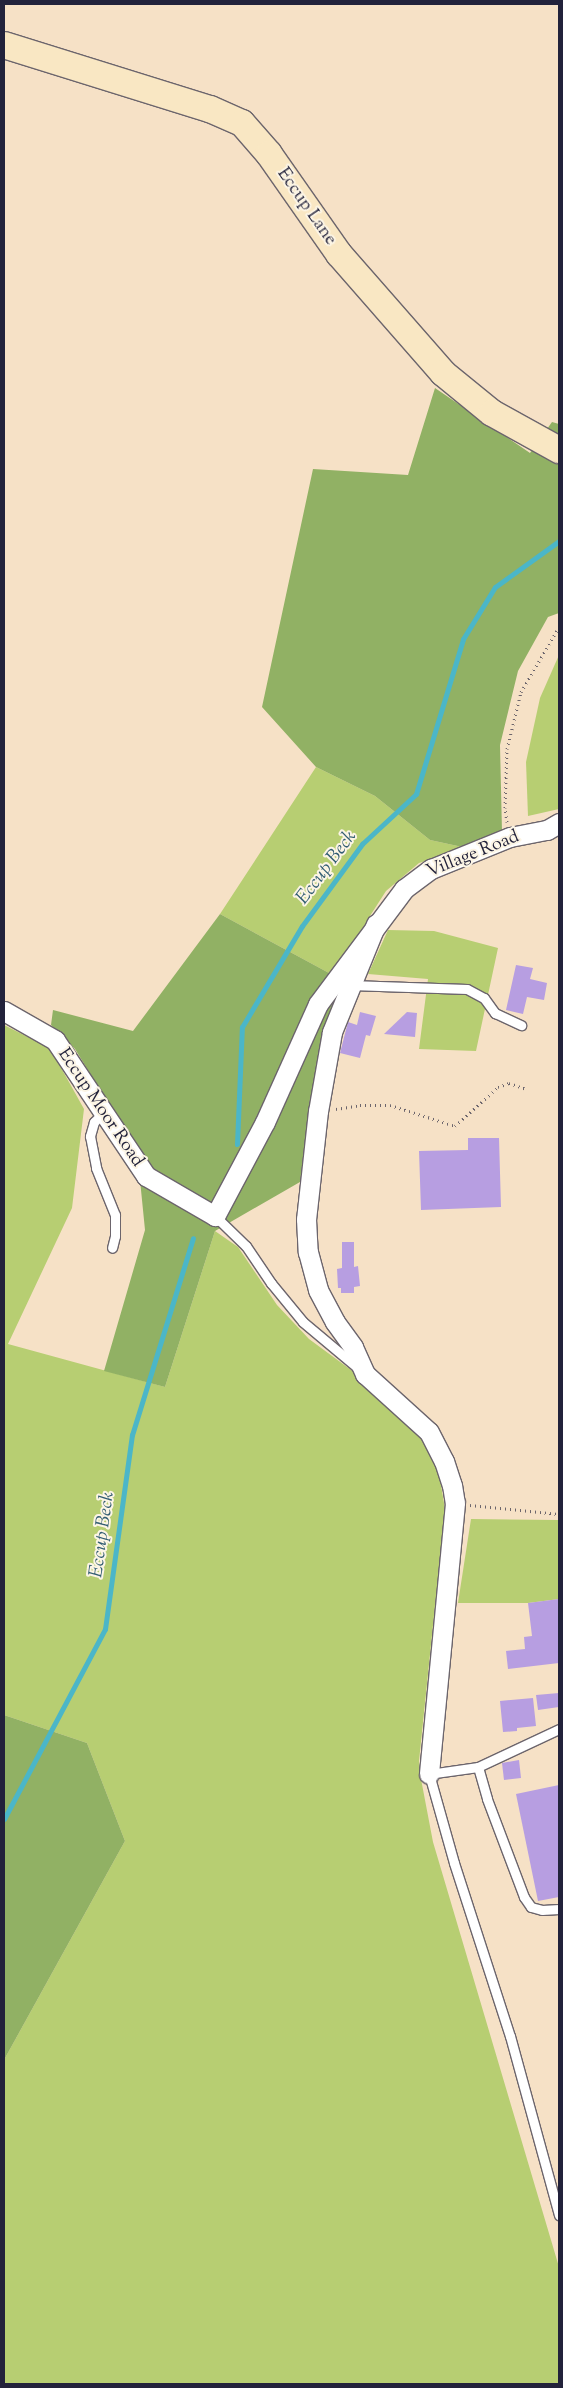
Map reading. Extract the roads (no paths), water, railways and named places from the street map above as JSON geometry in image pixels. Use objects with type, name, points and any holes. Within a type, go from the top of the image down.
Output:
[{"type":"street","name":"Eccup Lane","points":[[4,45],[210,109],[242,123],[269,154],[339,254],[442,373],[492,413],[559,450]]},
{"type":"street","name":"Village Road","points":[[376,924],[404,889],[431,869],[510,837],[547,830],[559,823]]},
{"type":"street","points":[[376,924],[332,1032],[318,1111],[306,1219],[308,1252],[318,1290],[335,1322],[353,1347],[365,1374],[429,1432],[444,1461],[452,1485],[455,1503],[429,1774]]},
{"type":"street","points":[[215,1216],[265,1122],[318,1004],[376,924]]},
{"type":"street","name":"Eccup Moor Road","points":[[4,1011],[54,1040],[146,1176],[215,1216]]},
{"type":"lane","points":[[350,985],[466,988],[484,998],[495,1013],[521,1025]]},
{"type":"lane","points":[[103,1113],[94,1122],[90,1136],[96,1168],[114,1215],[115,1236],[112,1248]]},
{"type":"lane","name":"Eccup Moor Road","points":[[215,1216],[246,1246],[271,1283],[303,1322],[365,1374]]},
{"type":"lane","points":[[559,1729],[478,1767],[429,1774],[454,1863],[510,2036],[559,2215]]},
{"type":"lane","points":[[478,1767],[487,1799],[524,1897],[532,1907],[542,1910],[559,1908]]},
{"type":"waterway","name":"Eccup Beck","points":[[237,1144],[242,1027],[302,926],[362,844],[416,794],[463,639],[495,587],[559,541]]},
{"type":"waterway","name":"Eccup Beck","points":[[4,1819],[105,1629],[132,1435],[193,1238]]}]
